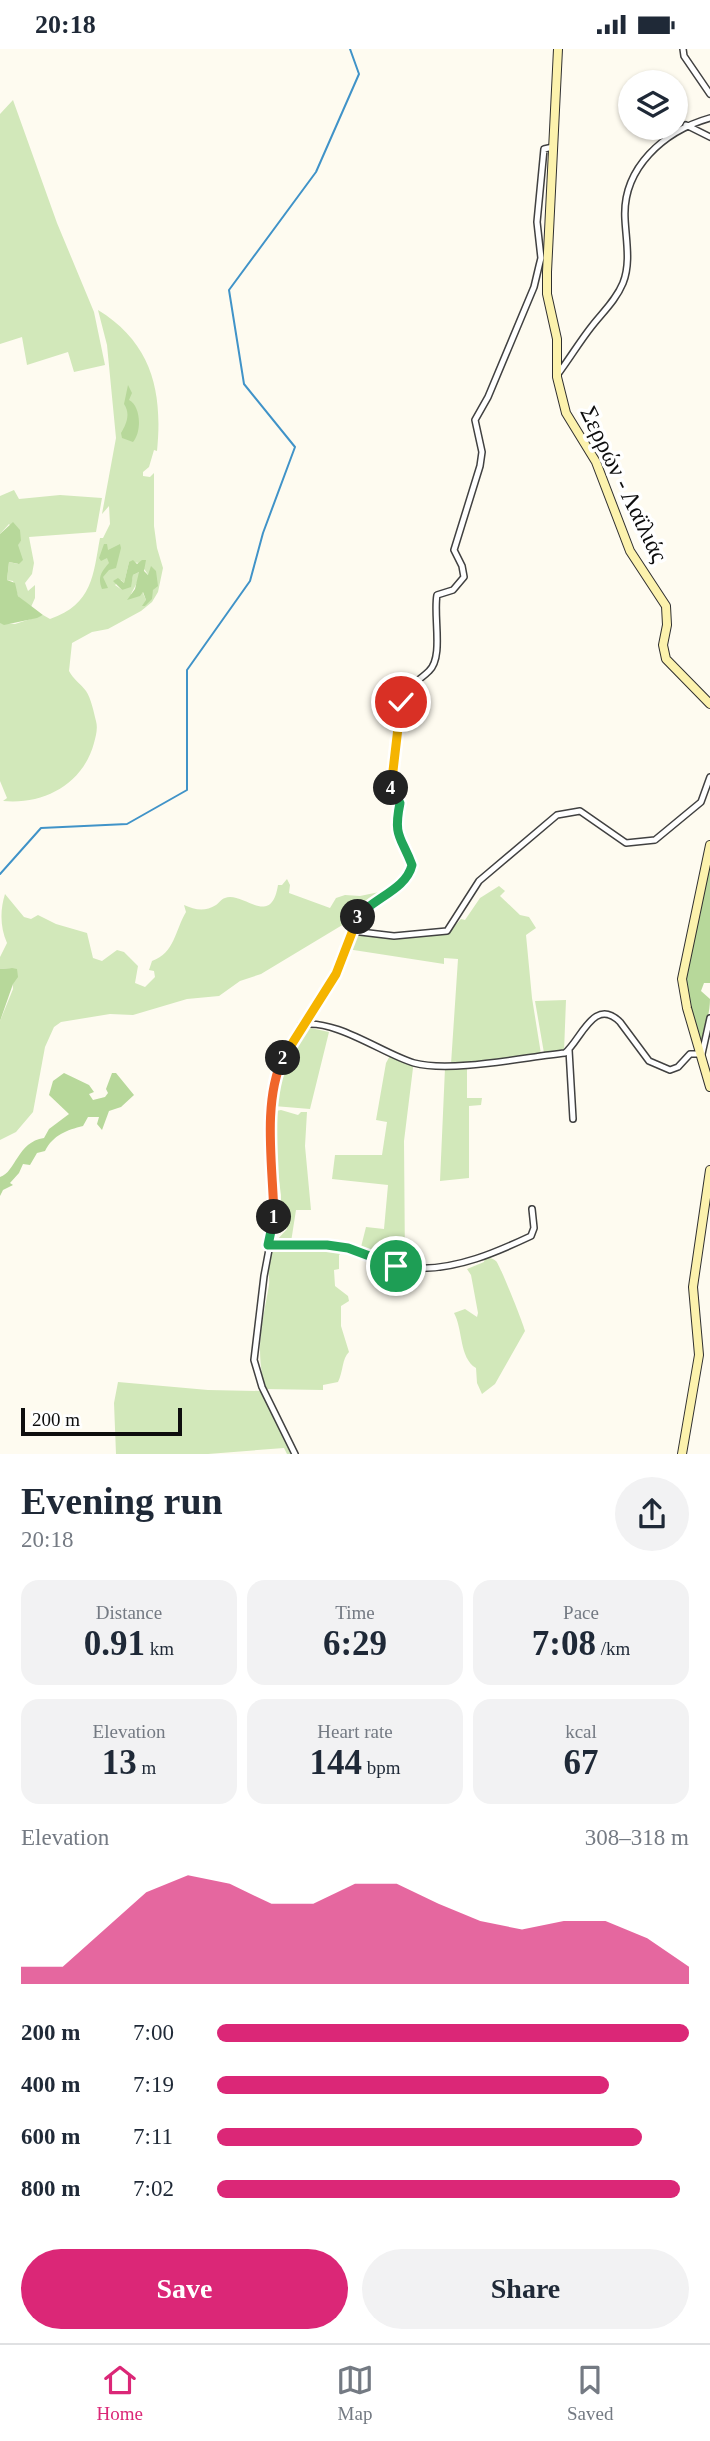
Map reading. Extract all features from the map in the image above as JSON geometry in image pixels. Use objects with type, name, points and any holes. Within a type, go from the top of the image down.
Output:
[{"type":"main road","name":"Σερρών - Λαϊλιάς","points":[[558,49],[547,295],[557,339],[556,377],[569,422],[600,471],[630,551],[666,606],[667,625],[663,645],[666,659],[710,704]]},
{"type":"main road","points":[[710,845],[682,979],[687,1008],[710,1087]]},
{"type":"main road","points":[[682,1454],[699,1355],[693,1287],[710,1170]]},
{"type":"street","points":[[683,49],[684,56],[710,94]]},
{"type":"street","points":[[688,124],[710,118]]},
{"type":"street","points":[[688,126],[710,137]]},
{"type":"street","points":[[556,377],[590,328],[608,308],[623,283],[627,270],[626,198],[635,170],[666,140]]},
{"type":"street","points":[[295,1454],[262,1387],[254,1360],[268,1245],[274,1223],[271,1141],[275,1078],[281,1061],[301,1025],[336,974],[356,918],[364,909],[392,891],[411,871],[412,865],[398,839],[396,823],[400,803],[391,789],[402,692],[431,670],[438,650],[435,611],[438,595],[453,590],[464,577],[454,550],[480,466],[482,452],[475,420],[488,397],[534,287],[541,258],[537,222],[544,149],[553,147]]},
{"type":"street","points":[[352,931],[394,936],[447,931],[479,881],[557,815],[580,811],[626,843],[655,840],[701,802],[710,777]]},
{"type":"street","points":[[301,1025],[308,1024],[344,1033],[414,1063],[445,1066],[565,1053],[587,1023],[596,1015],[604,1014],[615,1017],[649,1061],[670,1070],[678,1067],[690,1054],[702,1054],[710,1018]]},
{"type":"street","points":[[569,1050],[573,1119]]},
{"type":"street","points":[[268,1245],[327,1245],[348,1248],[396,1266],[435,1268],[504,1249],[531,1236],[534,1228],[532,1209]]},
{"type":"green space","points":[[13,100],[57,223],[94,312],[105,365],[74,372],[68,352],[27,365],[22,337],[0,344],[0,114]]},
{"type":"green space","points":[[98,310],[131,338],[150,371],[155,389],[158,409],[157,451],[154,450],[143,476],[150,477],[154,473],[154,526],[163,568],[158,592],[152,602],[141,611],[108,629],[92,632],[72,643],[69,671],[88,694],[97,726],[89,757],[81,770],[60,789],[47,795],[3,801],[7,798],[0,781],[0,623],[15,624],[43,615],[50,619],[75,605],[89,587],[100,538],[103,538],[110,524],[109,506],[102,514],[116,438],[107,345]],"holes":[[[129,562],[140,563],[149,576],[156,571],[153,590],[145,606],[146,600],[142,591],[131,594],[140,577],[139,572],[133,575],[132,580],[122,590],[115,585],[121,580],[124,583]]]},
{"type":"green space","points":[[128,385],[132,393],[129,400],[136,408],[139,419],[138,432],[133,442],[122,438],[121,433],[127,419],[124,404]]},
{"type":"green space","points":[[14,490],[19,499],[60,495],[102,498],[96,532],[29,537],[34,563],[32,574],[25,583],[28,591],[35,585],[35,598],[31,607],[18,596],[13,581],[7,580],[9,562],[18,564],[18,544],[21,541],[9,524],[0,534],[0,496]]},
{"type":"green space","points":[[13,522],[20,530],[21,541],[18,545],[23,560],[19,564],[9,562],[7,580],[15,583],[18,596],[43,615],[4,625],[0,623],[0,534]]},
{"type":"green space","points":[[104,544],[107,544],[108,550],[120,544],[121,548],[116,568],[109,570],[103,577],[108,588],[102,589],[101,575],[109,563],[107,558],[101,561],[99,558]]},
{"type":"green space","points":[[133,560],[137,564],[146,560],[144,571],[148,575],[151,566],[156,571],[158,586],[145,606],[142,606],[146,600],[143,592],[140,596],[127,600],[135,589],[139,572],[133,575],[131,587],[122,590],[113,581],[118,578],[124,583],[129,562]]},
{"type":"green space","points":[[710,858],[710,983],[704,983],[701,991],[710,999],[702,1045],[687,1001],[685,970],[701,912],[701,898]]},
{"type":"green space","points":[[287,879],[290,885],[289,893],[330,908],[336,898],[345,895],[360,896],[389,890],[349,921],[261,974],[240,981],[219,996],[187,999],[133,1015],[110,1014],[61,1022],[54,1027],[45,1047],[33,1112],[16,1132],[0,1140],[0,1021],[13,989],[12,968],[0,969],[0,957],[7,943],[2,919],[5,894],[24,917],[31,919],[38,915],[56,924],[87,933],[93,958],[102,961],[117,950],[124,952],[138,966],[135,983],[145,987],[155,977],[154,971],[149,970],[152,961],[160,957],[174,940],[186,912],[184,905],[204,909],[232,897],[263,907],[269,905],[278,885],[282,885]]},
{"type":"green space","points":[[499,886],[505,891],[500,896],[520,915],[529,917],[536,928],[526,935],[541,1054],[451,1064],[458,959],[444,958],[444,964],[347,949],[355,934],[394,937],[450,931],[461,919],[465,920],[480,898]]},
{"type":"green space","points":[[0,969],[17,969],[18,977],[0,1021]]},
{"type":"green space","points":[[566,1000],[564,1052],[544,1053],[535,1001]]},
{"type":"green space","points":[[306,1027],[329,1032],[310,1109],[274,1106],[278,1082]]},
{"type":"green space","points":[[392,1052],[412,1064],[413,1068],[404,1141],[405,1265],[360,1251],[366,1227],[384,1229],[388,1185],[332,1179],[335,1155],[382,1155],[387,1122],[376,1120],[386,1063]]},
{"type":"green space","points":[[467,1065],[467,1098],[482,1098],[481,1105],[469,1106],[469,1178],[440,1181],[445,1068]]},
{"type":"green space","points":[[64,1073],[89,1085],[94,1092],[89,1094],[93,1100],[105,1097],[108,1093],[106,1089],[112,1073],[116,1073],[134,1095],[121,1107],[109,1111],[102,1130],[97,1124],[99,1117],[88,1117],[83,1126],[56,1137],[45,1151],[37,1153],[30,1165],[23,1164],[10,1183],[13,1185],[3,1190],[0,1196],[0,1177],[10,1169],[28,1145],[44,1138],[49,1129],[69,1114],[49,1095],[53,1081]]},
{"type":"green space","points":[[276,1111],[298,1115],[307,1112],[305,1146],[311,1210],[296,1210],[291,1242],[276,1241],[287,1229],[286,1219],[280,1220],[278,1209],[281,1195],[273,1138],[277,1124]]},
{"type":"green space","points":[[322,1246],[345,1250],[339,1255],[339,1269],[334,1270],[335,1286],[348,1296],[349,1301],[341,1306],[341,1326],[349,1352],[340,1378],[338,1382],[323,1385],[323,1390],[265,1389],[260,1348],[272,1247]]},
{"type":"green space","points":[[485,1257],[496,1261],[525,1331],[495,1384],[482,1394],[477,1383],[476,1368],[464,1350],[454,1313],[465,1309],[477,1317],[471,1275],[467,1269],[484,1262]]},
{"type":"green space","points":[[118,1382],[208,1390],[262,1391],[293,1454],[287,1454],[284,1448],[208,1454],[116,1454],[114,1403]]},
{"type":"waterway","points":[[0,874],[41,828],[127,824],[187,790],[187,670],[250,581],[263,533],[295,447],[244,384],[229,290],[316,172],[359,74],[350,49]]},
{"type":"route","points":[[396,1266],[348,1248],[327,1245],[268,1245],[274,1223],[271,1141],[275,1078],[281,1061],[290,1042],[336,974],[356,918],[364,909],[392,891],[411,871],[409,857],[398,839],[396,823],[400,803],[391,789],[401,702]]}]
